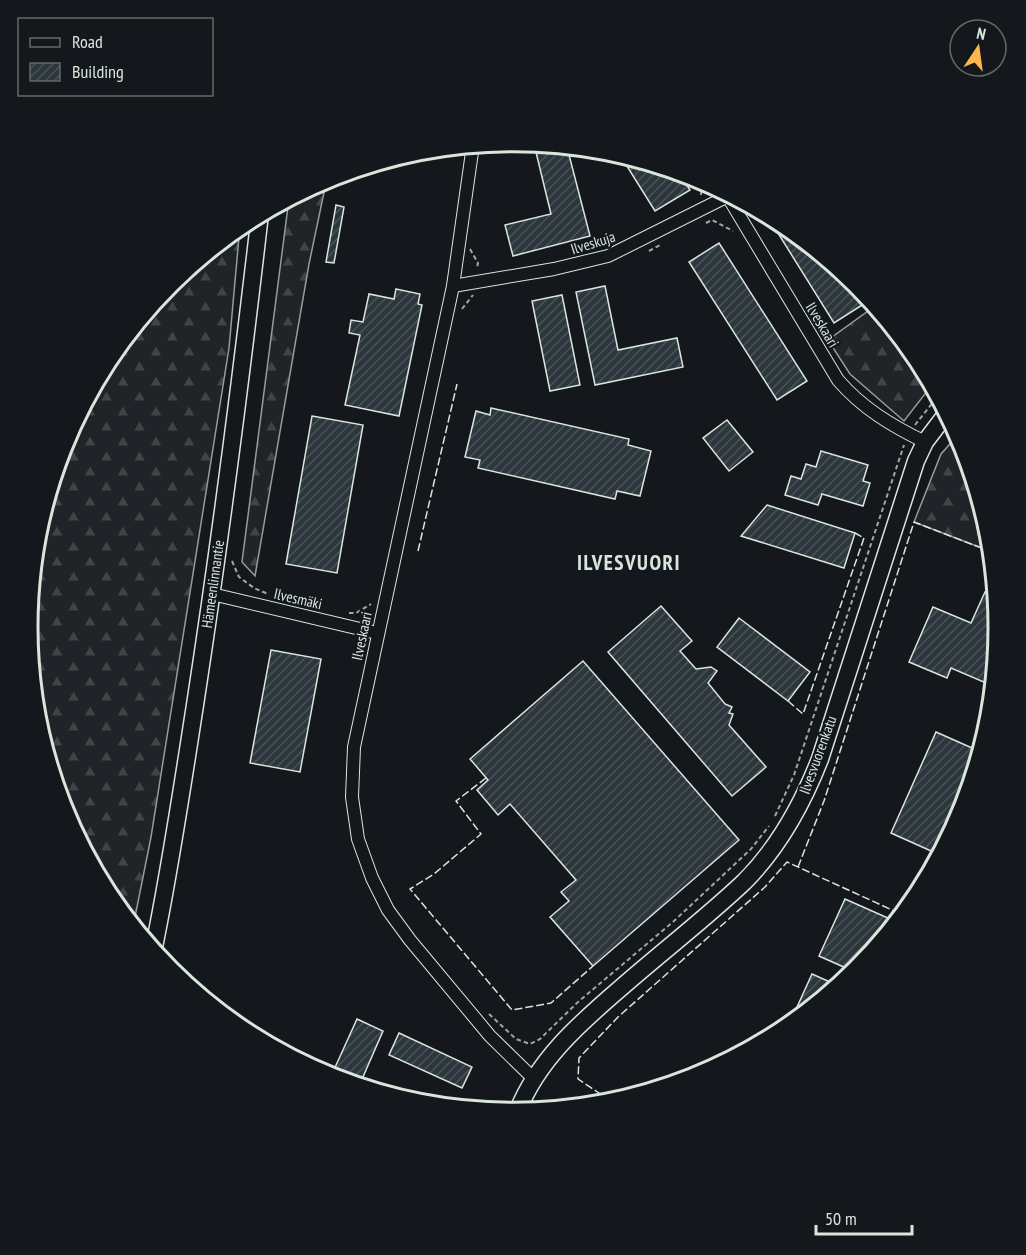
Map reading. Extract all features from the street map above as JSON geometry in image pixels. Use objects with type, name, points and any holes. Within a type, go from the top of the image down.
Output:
[{"type":"street","name":"Ilveskaari","points":[[473,154],[453,286],[354,747],[352,797],[358,839],[372,878],[388,910],[490,1036],[534,1079]]},
{"type":"street","name":"Ilveskuja","points":[[453,286],[554,269],[608,256],[719,199]]},
{"type":"street","name":"Ilveskaari","points":[[736,208],[838,380],[861,405],[925,442]]},
{"type":"street","name":"Hämeenlinnantie","points":[[155,940],[169,874],[212,594],[241,381],[259,226]]},
{"type":"street","name":"Ilvesvuorenkatu","points":[[522,1103],[534,1079],[552,1052],[589,1015],[745,881],[781,839],[808,790],[820,759],[916,461],[925,442],[941,421]]},
{"type":"street","name":"Ilvesmäki","points":[[212,594],[377,633]]},
{"type":"path","points":[[698,225],[712,220],[734,232]]},
{"type":"path","points":[[643,254],[662,244]]},
{"type":"path","points":[[461,309],[473,297],[475,282],[477,263],[469,247]]},
{"type":"path","points":[[487,1012],[516,1039],[530,1044],[540,1039],[578,1002],[674,921],[751,849],[773,821],[794,775],[901,450],[909,434],[932,404]]},
{"type":"path","points":[[898,444],[901,450]]},
{"type":"path","points":[[217,558],[232,560],[239,577],[254,588],[271,595]]},
{"type":"path","points":[[346,613],[356,612],[373,603],[383,606]]},
{"type":"green space","points":[[324,191],[309,264],[255,576],[242,562],[288,209]]},
{"type":"green space","points":[[239,239],[229,348],[151,837],[135,916],[101,865],[87,838],[63,780],[54,751],[42,690],[39,659],[38,627],[42,565],[54,504],[63,475],[101,390],[136,338],[177,291],[199,270]]},
{"type":"green space","points":[[868,311],[890,338],[926,392],[904,421],[850,374],[828,340]]},
{"type":"green space","points":[[951,443],[972,504],[981,548],[914,522],[941,454]]},
{"type":"building","points":[[536,153],[569,155],[590,236],[513,256],[505,225],[551,214]]},
{"type":"building","points":[[627,166],[687,185],[690,190],[655,211]]},
{"type":"building","points":[[336,205],[344,207],[334,263],[326,262]]},
{"type":"building","points":[[778,232],[827,270],[862,305],[834,323]]},
{"type":"building","points":[[719,243],[807,381],[777,400],[689,262]]},
{"type":"building","points":[[605,286],[618,350],[677,338],[683,367],[595,385],[576,292]]},
{"type":"building","points":[[396,289],[420,294],[418,304],[422,305],[399,416],[345,405],[360,335],[349,333],[351,320],[363,322],[369,294],[394,299]]},
{"type":"building","points":[[562,295],[580,385],[550,391],[532,301]]},
{"type":"building","points":[[491,408],[629,439],[628,445],[651,451],[640,496],[617,491],[615,499],[478,468],[480,460],[465,457],[476,411],[490,415]]},
{"type":"building","points":[[312,416],[363,425],[337,573],[286,564]]},
{"type":"building","points":[[727,420],[753,452],[729,471],[703,438]]},
{"type":"building","points":[[821,451],[868,465],[863,481],[870,483],[863,506],[822,494],[818,505],[785,495],[791,476],[801,479],[806,464],[816,467]]},
{"type":"building","points":[[767,505],[855,533],[844,568],[741,536]]},
{"type":"building","points":[[985,592],[988,627],[985,682],[951,668],[947,678],[909,662],[933,607],[971,623]]},
{"type":"building","points":[[661,606],[692,641],[680,651],[696,669],[711,667],[717,671],[708,683],[725,704],[732,707],[729,713],[733,714],[729,725],[766,767],[732,796],[608,652]]},
{"type":"building","points":[[739,618],[810,672],[788,701],[717,647]]},
{"type":"building","points":[[271,650],[321,659],[300,772],[250,763]]},
{"type":"building","points":[[583,661],[739,840],[593,966],[550,917],[569,901],[561,892],[576,880],[510,804],[498,815],[477,790],[488,780],[470,759]]},
{"type":"building","points":[[936,732],[973,748],[952,809],[932,851],[891,833]]},
{"type":"building","points":[[845,899],[889,918],[845,968],[819,956]]},
{"type":"building","points":[[812,974],[830,982],[802,1005],[796,1009]]},
{"type":"building","points":[[357,1019],[383,1031],[362,1079],[335,1068]]},
{"type":"building","points":[[399,1033],[472,1067],[462,1088],[389,1055]]},
{"type":"fence","points":[[418,551],[457,384]]},
{"type":"fence","points":[[798,867],[824,801],[914,522],[981,548]]},
{"type":"fence","points":[[788,701],[803,714],[864,538],[855,533]]},
{"type":"fence","points":[[486,778],[456,801],[481,834],[434,874],[410,889],[512,1010],[551,1003],[593,966]]},
{"type":"fence","points":[[598,1095],[599,1093],[578,1079],[579,1058],[618,1017],[765,887],[787,862],[894,911]]},
{"type":"district","name":"ILVESVUORI","points":[[629,563]]}]
